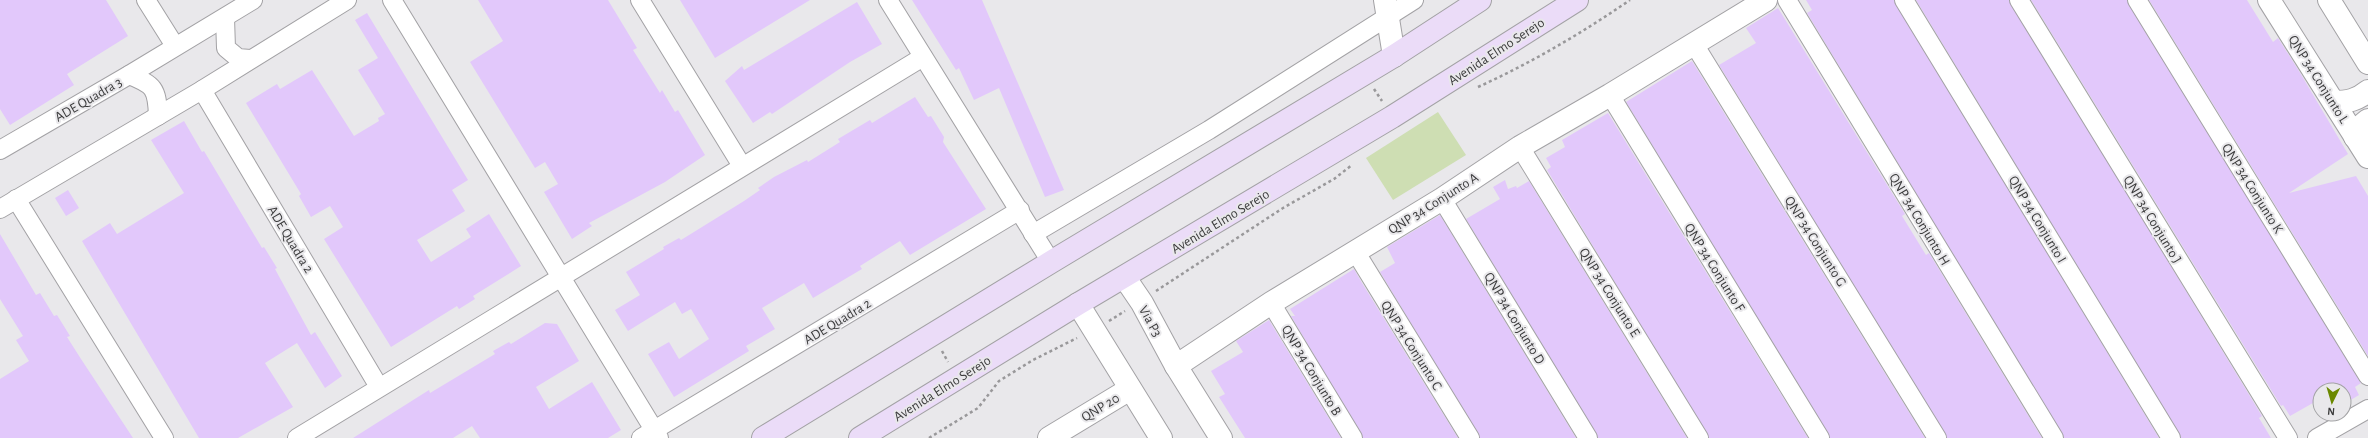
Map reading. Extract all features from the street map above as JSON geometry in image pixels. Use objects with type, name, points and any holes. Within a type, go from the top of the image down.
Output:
[{"type":"main road","points":[[763,438],[1051,262],[1365,74],[1480,0]]},
{"type":"main road","name":"Avenida Elmo Serejo","points":[[860,438],[1078,304],[1125,278],[1392,117],[1550,9],[1577,0]]},
{"type":"street","points":[[146,0],[175,46]]},
{"type":"street","name":"ADE Quadra 3","points":[[0,150],[129,75],[253,0]]},
{"type":"street","points":[[0,209],[202,90],[347,0]]},
{"type":"street","name":"ADE Quadra 2","points":[[392,0],[560,277],[651,435],[1020,210]]},
{"type":"street","points":[[640,0],[742,166]]},
{"type":"street","points":[[888,0],[1051,262]]},
{"type":"street","points":[[1033,234],[1209,130],[1386,8],[1414,0]]},
{"type":"street","name":"QNP 34 Conjunto A","points":[[1176,366],[1271,303],[1442,199],[1520,147],[1610,95],[1766,0]]},
{"type":"street","name":"QNP 34 Conjunto H","points":[[1787,0],[2054,438]]},
{"type":"street","name":"QNP 34 Conjunto I","points":[[1904,0],[2171,438]]},
{"type":"street","name":"QNP 34 Conjunto J","points":[[2019,0],[2288,438]]},
{"type":"street","name":"QNP 34 Conjunto K","points":[[2137,0],[2368,376]]},
{"type":"street","name":"QNP 34 Conjunto L","points":[[2269,0],[2334,102],[2362,128],[2368,157]]},
{"type":"street","points":[[2329,0],[2368,63]]},
{"type":"street","points":[[1386,8],[1394,56]]},
{"type":"street","points":[[225,18],[226,48],[238,58],[250,59]]},
{"type":"street","name":"QNP 34 Conjunto G","points":[[1694,44],[1937,438]]},
{"type":"street","points":[[297,438],[923,57]]},
{"type":"street","points":[[129,75],[148,82],[154,90],[157,100],[158,116]]},
{"type":"street","name":"ADE Quadra 2","points":[[202,90],[380,387]]},
{"type":"street","points":[[2334,102],[2347,102],[2360,98],[2368,90]]},
{"type":"street","name":"QNP 34 Conjunto F","points":[[1610,95],[1820,438]]},
{"type":"street","name":"QNP 34 Conjunto E","points":[[1520,147],[1699,438]]},
{"type":"street","points":[[16,199],[164,438]]},
{"type":"street","name":"QNP 34 Conjunto D","points":[[1442,199],[1588,438]]},
{"type":"street","name":"QNP 34 Conjunto C","points":[[1355,251],[1470,438]]},
{"type":"street","name":"Via P3","points":[[1125,278],[1142,303],[1176,366]]},
{"type":"street","name":"QNP 34 Conjunto B","points":[[1271,303],[1353,438]]},
{"type":"street","points":[[1078,304],[1097,331],[1130,389],[1161,438]]},
{"type":"street","points":[[1176,366],[1221,438]]},
{"type":"street","name":"QNP 20","points":[[1049,438],[1130,389]]},
{"type":"street","points":[[2317,438],[2368,409]]},
{"type":"path","points":[[1476,88],[1519,68],[1603,18],[1630,0]]},
{"type":"path","points":[[1365,74],[1392,117]]},
{"type":"path","points":[[929,438],[978,408],[999,381],[1016,370],[1072,340],[1097,331],[1118,314],[1142,303],[1173,279],[1276,213],[1334,180],[1357,160]]},
{"type":"path","points":[[932,335],[958,378]]},
{"type":"green space","points":[[1438,112],[1466,155],[1393,200],[1366,158]]},
{"type":"building","points":[[0,0],[106,0],[128,36],[67,74],[74,85],[10,125],[0,109]]},
{"type":"building","points":[[478,0],[608,0],[637,48],[633,50],[660,93],[662,90],[675,112],[678,110],[705,155],[665,182],[589,223],[592,226],[572,239],[544,192],[558,184],[545,162],[535,168],[470,62],[503,41]]},
{"type":"building","points":[[680,0],[810,0],[715,58]]},
{"type":"building","points":[[912,0],[982,0],[1064,190],[1045,197],[999,88],[974,100],[959,68],[956,70]]},
{"type":"building","points":[[1806,0],[1894,0],[2159,438],[2064,438],[1807,13],[1812,10]]},
{"type":"building","points":[[1916,0],[2009,0],[2262,416],[2259,418],[2271,438],[2181,438]]},
{"type":"building","points":[[2031,0],[2127,0],[2361,383],[2355,387],[2359,395],[2352,399],[2352,382],[2312,382],[2312,404],[2290,416],[2283,405],[2281,406]]},
{"type":"building","points":[[2149,0],[2247,0],[2273,42],[2278,38],[2299,71],[2348,154],[2289,193],[2356,176],[2368,196],[2368,356]]},
{"type":"building","points":[[857,2],[882,44],[850,62],[772,114],[770,112],[753,123],[725,81],[742,66],[744,70]]},
{"type":"building","points":[[1778,8],[1905,214],[1902,216],[1926,255],[1929,253],[2042,438],[1947,438],[1719,65],[1756,43],[1746,28]]},
{"type":"building","points":[[367,13],[468,180],[452,190],[465,211],[417,240],[431,262],[471,237],[466,229],[489,214],[521,266],[473,296],[475,299],[459,309],[457,306],[391,347],[324,239],[343,227],[330,206],[311,217],[299,196],[301,194],[246,103],[277,84],[280,89],[312,70],[354,136],[379,121],[378,118],[385,114],[358,70],[378,58],[355,20]]},
{"type":"building","points":[[1692,61],[1925,438],[1830,438],[1626,102]]},
{"type":"building","points":[[915,97],[928,117],[931,116],[944,137],[943,142],[986,209],[910,255],[900,241],[860,266],[862,269],[813,298],[804,283],[762,308],[775,329],[746,346],[749,351],[674,397],[648,354],[669,342],[679,359],[709,339],[691,309],[682,314],[675,302],[628,331],[615,310],[640,295],[626,272],[664,249],[663,247],[679,238],[681,240],[744,201],[760,190],[758,188],[774,177],[807,160],[808,162],[840,142],[838,139],[870,120],[872,123]]},
{"type":"building","points":[[1608,113],[1808,438],[1709,438],[1547,170],[1551,167],[1546,158],[1565,147],[1562,140]]},
{"type":"building","points":[[184,121],[202,152],[204,151],[262,248],[264,247],[277,268],[275,269],[311,335],[315,332],[342,376],[325,388],[297,343],[265,363],[293,407],[238,438],[199,438],[82,241],[110,223],[117,234],[184,193],[151,140]]},
{"type":"building","points":[[1505,180],[1508,189],[1516,186],[1517,188],[1529,181],[1687,438],[1598,438],[1466,219],[1500,199],[1493,187]]},
{"type":"building","points":[[68,190],[79,208],[66,216],[55,198]]},
{"type":"building","points":[[1440,215],[1576,438],[1480,438],[1380,272],[1395,263],[1387,247]]},
{"type":"building","points":[[0,234],[36,295],[40,293],[54,316],[57,315],[70,336],[67,337],[133,438],[0,438],[0,379],[29,361],[16,340],[23,336],[0,299]]},
{"type":"building","points":[[1354,269],[1458,438],[1363,438],[1291,316],[1295,316],[1290,309]]},
{"type":"building","points":[[1269,320],[1341,438],[1245,438],[1219,397],[1225,394],[1211,371],[1243,352],[1236,341]]},
{"type":"building","points":[[545,323],[557,324],[579,361],[536,387],[549,409],[592,382],[621,430],[608,438],[480,438],[472,426],[453,438],[353,438],[429,390],[430,393],[495,354],[493,351],[509,342],[511,344]]}]
